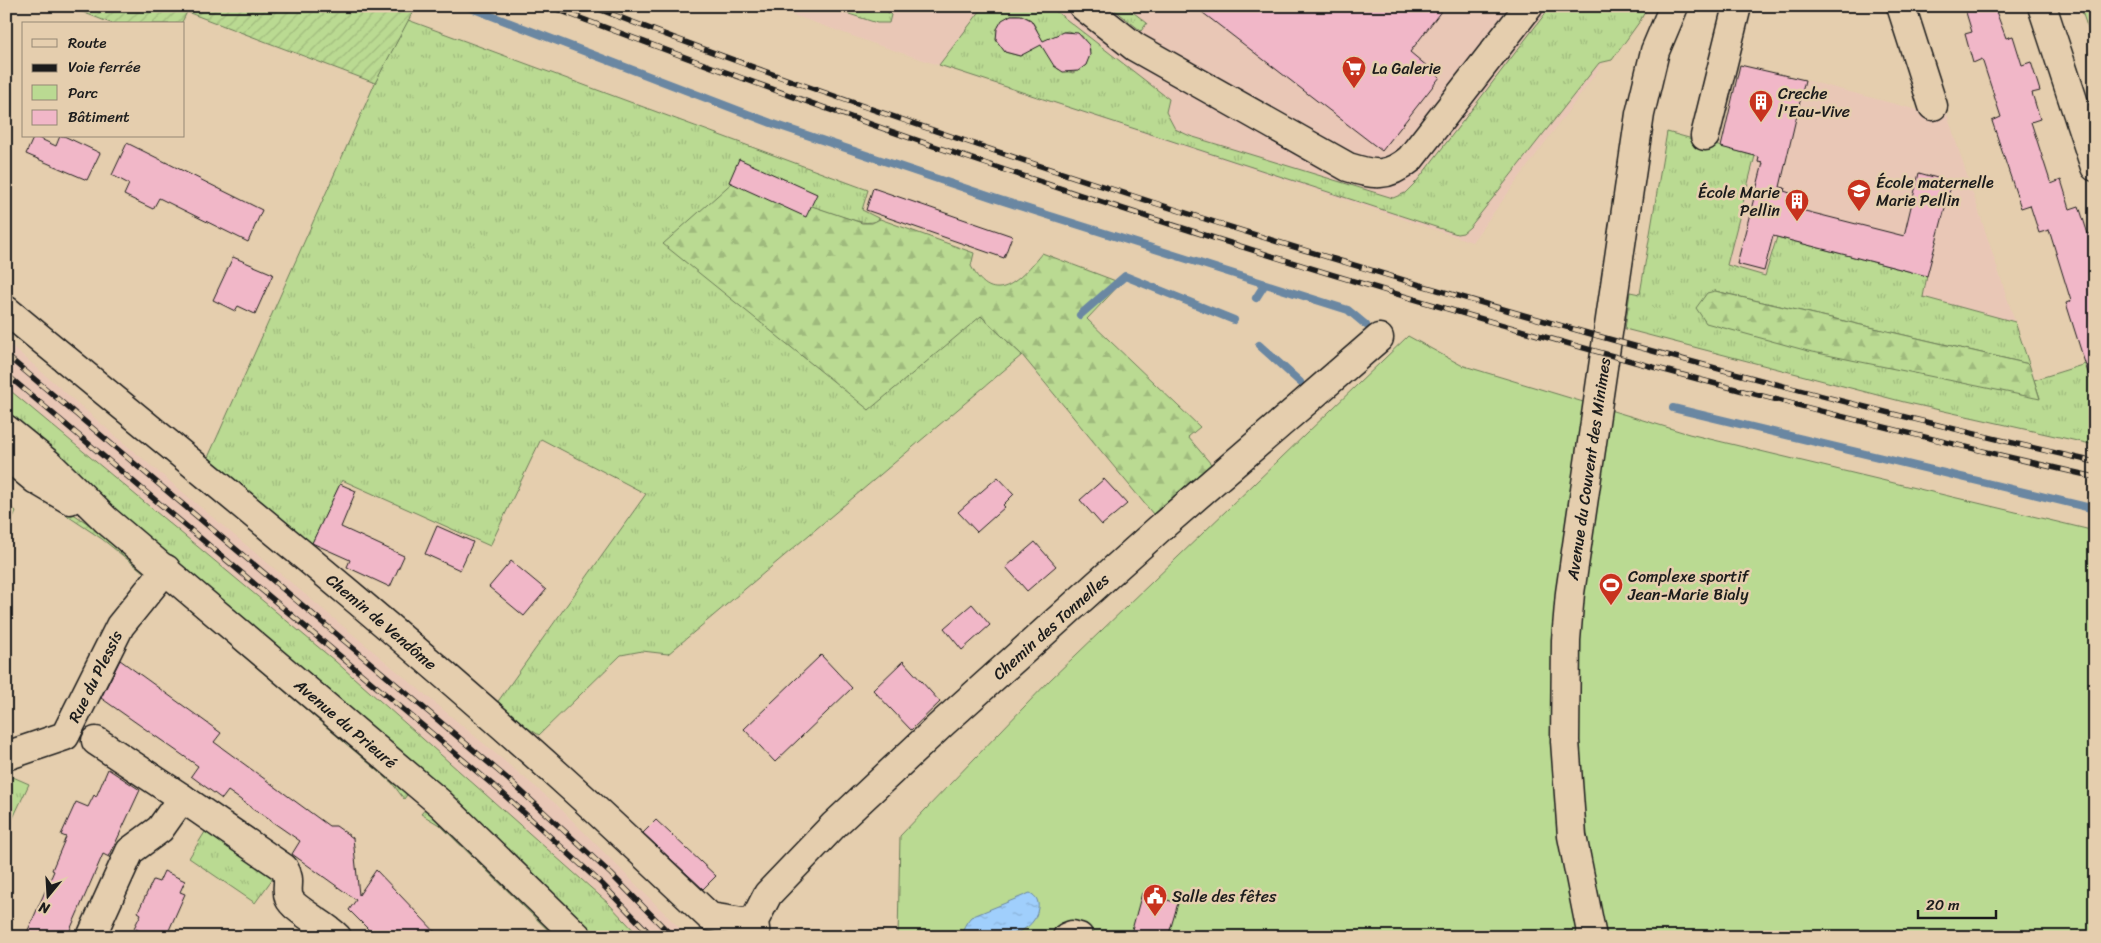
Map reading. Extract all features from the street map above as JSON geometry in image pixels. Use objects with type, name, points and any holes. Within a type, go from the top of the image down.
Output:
[{"type":"street","points":[[1082,6],[1135,48],[1348,167],[1367,173],[1384,174],[1397,169],[1410,159],[1529,6]]},
{"type":"street","name":"Avenue du Couvent des Minimes","points":[[1592,937],[1572,836],[1568,784],[1564,696],[1570,593],[1640,114],[1655,51],[1674,6]]},
{"type":"street","points":[[1705,136],[1737,6]]},
{"type":"street","points":[[1901,6],[1933,106]]},
{"type":"street","points":[[2042,6],[2095,167]]},
{"type":"street","name":"Chemin de Vendôme","points":[[6,310],[292,546],[435,669],[559,776],[710,917],[742,922],[755,929]]},
{"type":"street","name":"Chemin des Tonnelles","points":[[755,929],[768,894],[834,825],[943,723],[1158,529],[1379,338]]},
{"type":"street","name":"Avenue du Prieuré","points":[[6,429],[49,464],[106,520],[440,803],[578,937]]},
{"type":"street","name":"Avenue du Prieuré","points":[[6,455],[36,480],[106,520]]},
{"type":"street","name":"Rue du Plessis","points":[[6,756],[65,736],[120,626],[166,569]]},
{"type":"street","points":[[96,741],[284,868],[290,881],[288,896],[292,904],[319,921],[338,937]]},
{"type":"street","points":[[91,937],[130,851],[160,829],[182,798]]},
{"type":"street","points":[[1066,937],[1072,935],[1079,937]]},
{"type":"shaded area","points":[[768,6],[1642,6],[1602,65],[1472,242],[872,43]]},
{"type":"shaded area","name":"École maternelle Marie Pellin","points":[[1805,80],[1921,111],[1943,102],[2015,322],[1922,297],[1927,276],[1777,238],[1765,276],[1726,265],[1755,156],[1759,157],[1758,162],[1764,164],[1765,158],[1786,163]]},
{"type":"shaded area","points":[[6,341],[113,434],[556,804],[688,937],[640,937],[608,903],[335,661],[6,387]]},
{"type":"green space","points":[[67,6],[416,6],[375,83],[187,12],[182,22],[108,22]]},
{"type":"green space","points":[[824,6],[877,7],[891,15],[889,23],[877,23]]},
{"type":"green space","points":[[984,6],[1049,6],[1169,99],[1166,112],[1175,129],[1190,136],[1393,198],[1405,193],[1417,181],[1551,6],[1648,6],[1640,21],[1612,60],[1599,63],[1470,227],[1463,233],[1457,234],[939,65]],"holes":[[[1011,15],[1025,16],[1034,24],[1038,33],[1033,48],[1020,56],[1005,52],[997,40],[999,25]],[[1068,31],[1082,36],[1090,50],[1086,65],[1073,73],[1058,69],[1049,57],[1063,32]]]},
{"type":"green space","points":[[1110,6],[1125,6],[1147,23],[1141,31]]},
{"type":"green space","points":[[2080,6],[2095,6],[2095,49]]},
{"type":"green space","points":[[408,20],[868,190],[862,210],[880,219],[871,222],[843,217],[735,180],[981,316],[1022,355],[668,654],[642,651],[621,655],[539,735],[494,707],[646,494],[541,439],[490,546],[342,480],[312,543],[206,462],[375,83]]},
{"type":"green space","points":[[1667,132],[1755,156],[1727,265],[1765,276],[1777,237],[1927,276],[1923,297],[2015,322],[2029,364],[1715,291],[2040,398],[2034,380],[2095,361],[2095,445],[1904,402],[1625,329],[1630,292],[1640,294]]},
{"type":"green space","points":[[735,180],[862,223],[872,223],[880,219],[974,253],[971,266],[980,279],[989,286],[998,288],[1007,286],[1025,272],[1042,253],[1121,283],[1087,319],[1200,427],[1188,437],[1211,464],[1153,514],[1022,355],[981,316],[869,410],[663,244]]},
{"type":"green space","points":[[1715,291],[2029,364],[2040,399],[1808,351],[1706,323],[1696,308],[1707,293]]},
{"type":"green space","name":"Complexe sportif Jean-Marie Bialy","points":[[1408,336],[1461,365],[1689,434],[2095,531],[2095,937],[898,937],[900,836],[1050,680]]},
{"type":"green space","points":[[6,387],[335,661],[608,903],[640,937],[596,937],[525,869],[380,737],[6,419]]},
{"type":"green space","points":[[36,489],[105,535],[150,572],[147,575],[102,539],[33,493]]},
{"type":"green space","points":[[6,503],[16,511],[6,533]]},
{"type":"green space","points":[[169,587],[409,792],[404,799],[392,783],[166,590]]},
{"type":"green space","points":[[6,774],[29,784],[6,833]]},
{"type":"green space","points":[[427,807],[560,937],[555,937],[441,826],[421,814]]},
{"type":"green space","points":[[208,827],[272,874],[273,878],[255,903],[189,858]]},
{"type":"water","points":[[1030,893],[1037,899],[1038,903],[1035,919],[1019,932],[996,937],[964,937],[964,929],[971,917]]},
{"type":"building","name":"La Galerie","points":[[1194,6],[1445,6],[1410,52],[1440,77],[1382,151]]},
{"type":"building","points":[[1964,6],[1994,6],[2006,38],[2013,36],[2022,65],[2031,62],[2040,91],[2032,93],[2040,119],[2031,122],[2051,184],[2061,180],[2070,209],[2079,206],[2088,234],[2095,232],[2095,378],[2090,379],[2066,303],[2071,301],[2049,230],[2039,233],[2030,205],[2021,208],[1992,121],[2001,117],[1982,59],[1973,63],[1965,34],[1972,32]]},
{"type":"building","points":[[1011,15],[1021,15],[1031,20],[1043,41],[1063,32],[1078,33],[1089,45],[1090,55],[1086,65],[1078,71],[1063,72],[1054,66],[1041,45],[1020,56],[1005,52],[996,40],[997,29],[1002,20]]},
{"type":"building","name":"École Marie Pellin","points":[[1740,65],[1805,80],[1780,187],[1785,188],[1784,191],[1793,194],[1789,207],[1904,236],[1919,173],[1952,182],[1927,276],[1773,236],[1764,271],[1737,264],[1763,163],[1758,162],[1759,157],[1721,147]]},
{"type":"building","points":[[33,138],[38,138],[56,146],[59,138],[68,138],[100,153],[87,180],[26,154]]},
{"type":"building","points":[[127,143],[262,210],[248,242],[159,198],[153,209],[124,195],[129,184],[112,175]]},
{"type":"building","points":[[739,159],[817,194],[806,217],[729,182]]},
{"type":"building","points":[[873,188],[1012,236],[1004,258],[866,210]]},
{"type":"building","points":[[233,257],[273,274],[255,314],[238,306],[235,311],[213,300]]},
{"type":"building","points":[[998,477],[1014,494],[1003,505],[1005,507],[977,532],[958,512]]},
{"type":"building","points":[[1104,479],[1127,504],[1102,525],[1080,500]]},
{"type":"building","points":[[340,484],[356,491],[341,527],[404,556],[390,587],[347,567],[350,560],[312,543]]},
{"type":"building","points":[[437,526],[473,542],[460,570],[425,554]]},
{"type":"building","points":[[1035,542],[1056,566],[1027,591],[1006,567]]},
{"type":"building","points":[[511,561],[546,590],[524,616],[489,587]]},
{"type":"building","points":[[972,604],[990,625],[962,650],[944,628]]},
{"type":"building","points":[[821,655],[852,688],[775,762],[744,729]]},
{"type":"building","points":[[120,660],[221,733],[214,742],[329,826],[336,826],[353,838],[359,895],[376,870],[440,937],[376,937],[349,910],[356,900],[292,854],[300,841],[228,791],[222,799],[191,776],[198,766],[101,698]]},
{"type":"building","points":[[903,661],[940,702],[911,730],[873,690]]},
{"type":"building","points":[[108,769],[140,790],[109,857],[103,854],[67,937],[25,937],[54,871],[52,870],[66,837],[61,835],[76,802],[88,807],[94,795],[96,797]]},
{"type":"building","points":[[656,820],[716,876],[703,889],[643,833]]},
{"type":"building","points":[[164,871],[185,881],[180,892],[185,894],[166,937],[152,937],[134,928],[141,914],[138,912],[153,880],[159,882]]},
{"type":"building","name":"Salle des fêtes","points":[[1142,893],[1178,903],[1168,937],[1130,937]]},
{"type":"waterway","points":[[466,6],[771,123],[997,199],[1348,310],[1366,325]]},
{"type":"waterway","points":[[1080,315],[1125,276],[1234,320]]},
{"type":"waterway","points":[[1256,298],[1265,284]]},
{"type":"waterway","points":[[1259,345],[1300,382]]},
{"type":"waterway","points":[[1673,408],[2095,509]]},
{"type":"railway","points":[[548,6],[929,144],[1259,252],[1397,294],[1674,373],[1954,444],[2095,477]]},
{"type":"railway","points":[[591,6],[802,85],[944,134],[1274,241],[1507,310],[1741,375],[2095,462]]},
{"type":"railway","points":[[6,355],[509,780],[611,874],[673,937]]},
{"type":"railway","points":[[6,374],[500,791],[602,884],[653,937]]},
{"type":"place","name":"La Galerie","points":[[1354,89]]},
{"type":"place","name":"Creche l'Eau-Vive","points":[[1761,123]]},
{"type":"place","name":"École maternelle Marie Pellin","points":[[1859,212]]},
{"type":"place","name":"École Marie Pellin","points":[[1797,222]]},
{"type":"place","name":"Complexe sportif Jean-Marie Bialy","points":[[1611,606]]},
{"type":"place","name":"Salle des fêtes","points":[[1155,917]]}]
